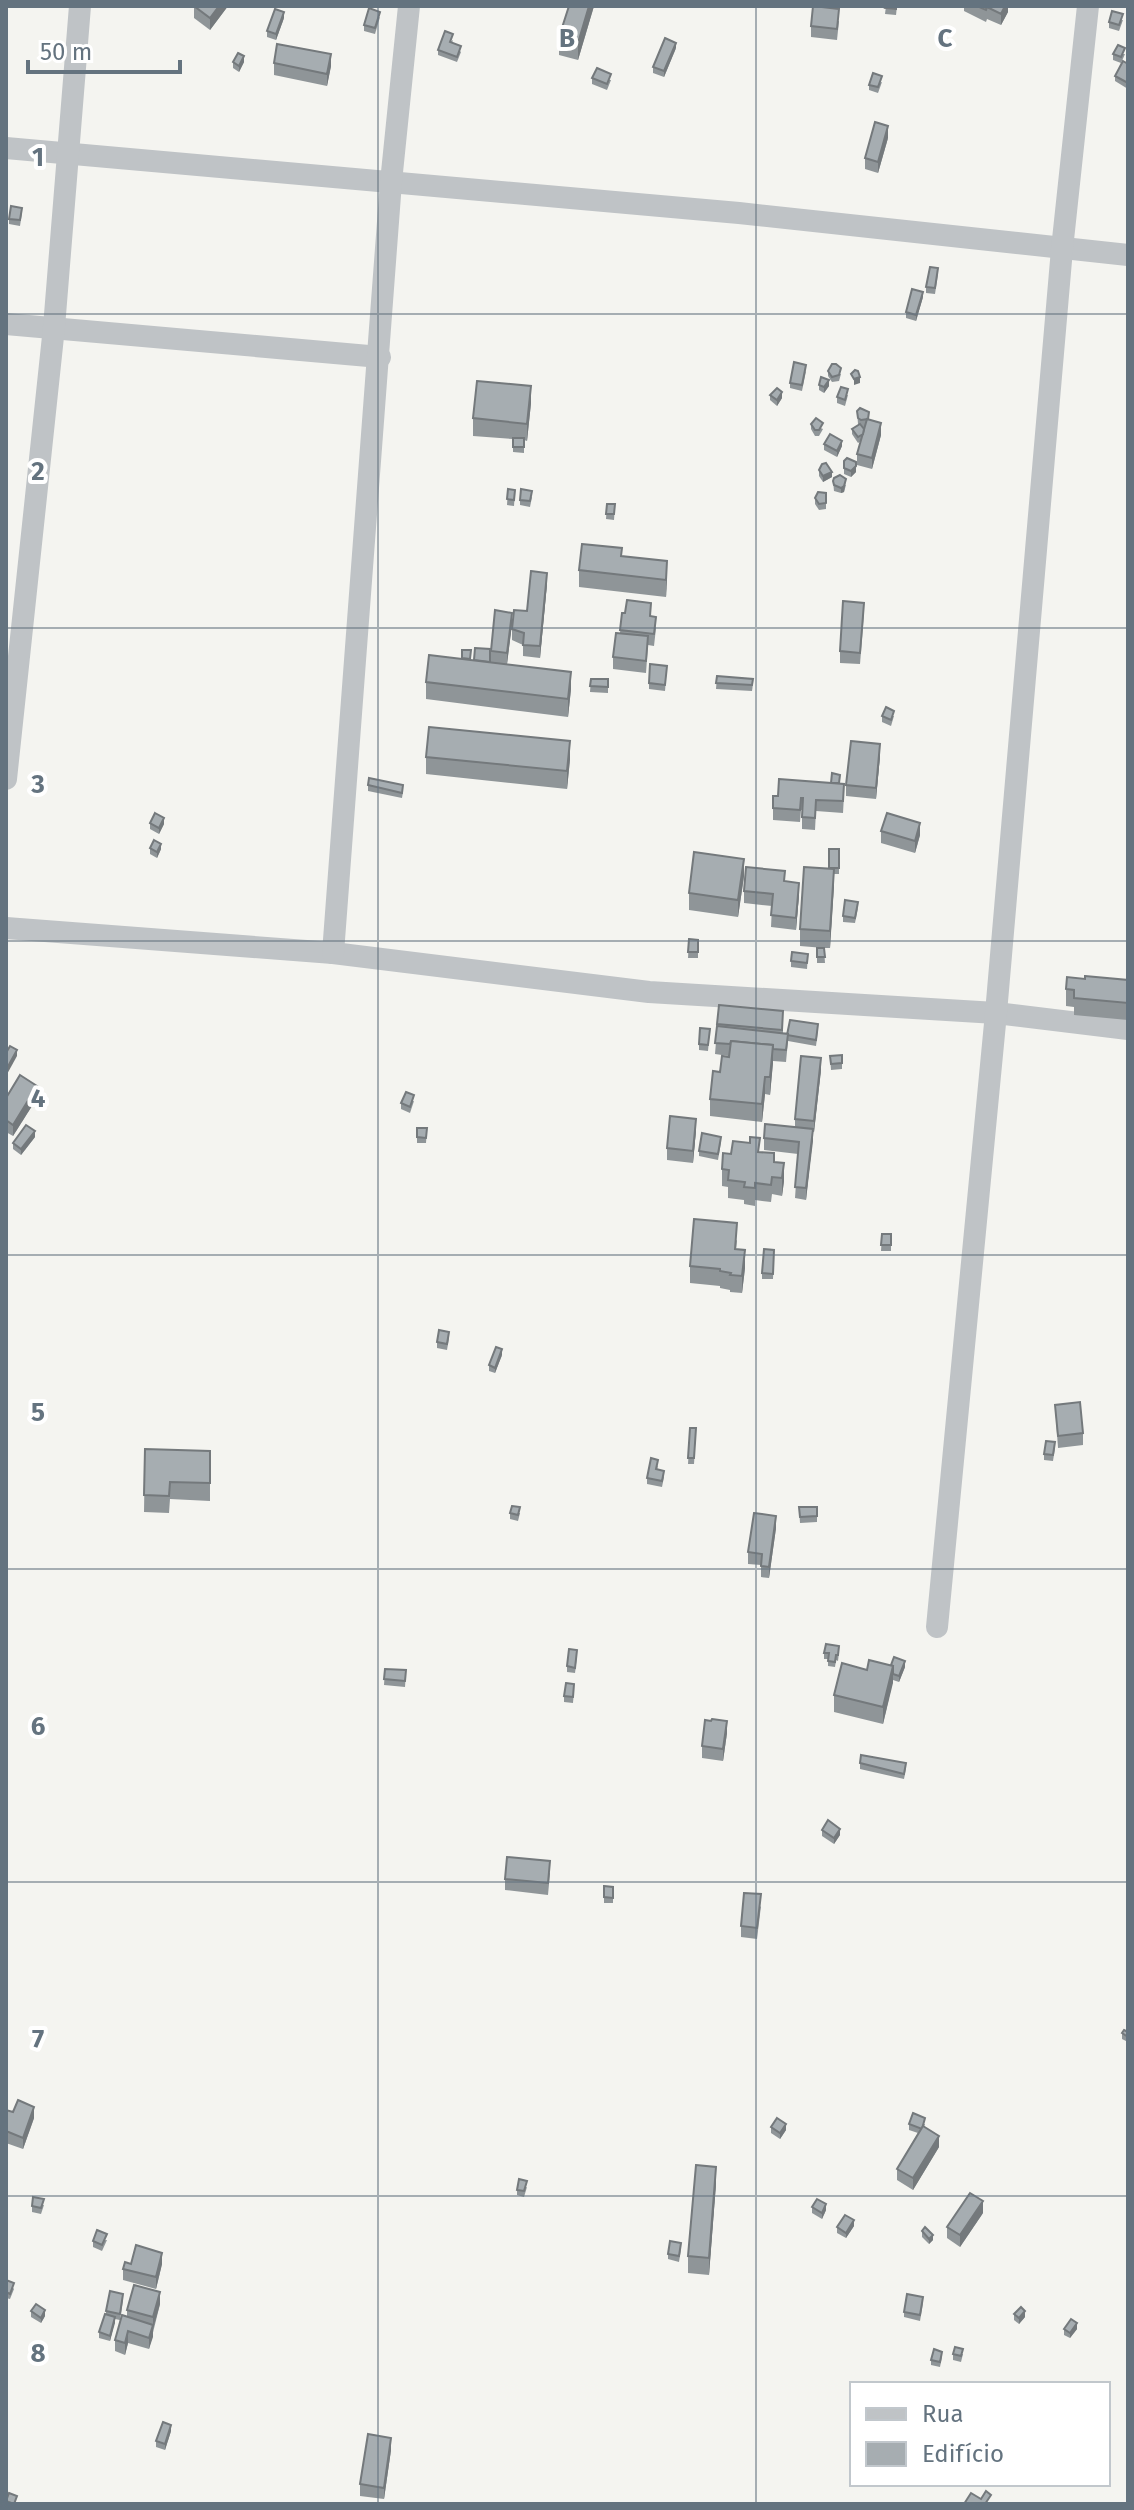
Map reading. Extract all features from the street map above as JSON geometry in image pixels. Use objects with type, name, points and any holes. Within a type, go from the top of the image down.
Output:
[{"type":"street","points":[[6,779],[54,327],[80,6]]},
{"type":"street","points":[[333,953],[391,182],[409,6]]},
{"type":"street","points":[[937,1627],[996,1013],[1062,249],[1088,6]]},
{"type":"street","points":[[6,148],[739,213],[1128,255]]},
{"type":"street","points":[[6,324],[380,357]]},
{"type":"street","points":[[6,928],[333,953],[649,992],[996,1013],[1128,1029]]},
{"type":"building","points":[[194,6],[219,6],[210,18]]},
{"type":"building","points":[[569,6],[589,6],[578,43],[559,37]]},
{"type":"building","points":[[813,6],[839,9],[837,29],[811,26]]},
{"type":"building","points":[[977,6],[1005,6],[1001,14]]},
{"type":"building","points":[[369,8],[380,12],[375,28],[364,25]]},
{"type":"building","points":[[275,9],[284,12],[276,34],[267,31]]},
{"type":"building","points":[[1112,11],[1123,14],[1119,25],[1109,22]]},
{"type":"building","points":[[445,31],[453,34],[450,42],[461,46],[457,57],[438,50]]},
{"type":"building","points":[[665,38],[676,43],[664,71],[653,67]]},
{"type":"building","points":[[277,44],[331,54],[327,74],[274,63]]},
{"type":"building","points":[[1118,45],[1125,48],[1121,57],[1113,54]]},
{"type":"building","points":[[238,53],[244,56],[239,66],[233,62]]},
{"type":"building","points":[[1123,61],[1128,64],[1128,83],[1115,76]]},
{"type":"building","points":[[597,68],[611,74],[607,84],[592,78]]},
{"type":"building","points":[[873,73],[882,76],[878,87],[869,85]]},
{"type":"building","points":[[875,122],[888,126],[878,162],[865,158]]},
{"type":"building","points":[[11,206],[22,208],[20,220],[9,219]]},
{"type":"building","points":[[930,267],[938,268],[935,288],[926,287]]},
{"type":"building","points":[[912,289],[923,292],[916,315],[906,312]]},
{"type":"building","points":[[794,362],[806,365],[802,385],[790,383]]},
{"type":"building","points":[[832,364],[841,368],[839,375],[832,377],[828,371]]},
{"type":"building","points":[[855,370],[860,377],[854,379],[851,374]]},
{"type":"building","points":[[821,377],[829,380],[824,387],[819,385]]},
{"type":"building","points":[[477,381],[531,386],[527,424],[473,418]]},
{"type":"building","points":[[841,387],[848,389],[845,400],[837,397]]},
{"type":"building","points":[[777,388],[782,392],[777,400],[770,395]]},
{"type":"building","points":[[860,408],[869,412],[868,419],[858,418]]},
{"type":"building","points":[[816,418],[823,423],[819,430],[811,424]]},
{"type":"building","points":[[867,419],[881,423],[872,458],[857,454]]},
{"type":"building","points":[[860,424],[864,429],[858,437],[852,429]]},
{"type":"building","points":[[830,434],[842,441],[837,451],[824,444]]},
{"type":"building","points":[[513,438],[524,438],[524,447],[513,447]]},
{"type":"building","points":[[847,458],[856,462],[851,471],[844,468]]},
{"type":"building","points":[[826,463],[832,472],[823,476],[819,470]]},
{"type":"building","points":[[840,475],[846,479],[841,488],[833,481]]},
{"type":"building","points":[[508,489],[515,490],[514,500],[507,499]]},
{"type":"building","points":[[521,489],[532,491],[530,501],[520,500]]},
{"type":"building","points":[[818,492],[826,493],[826,503],[819,504],[815,498]]},
{"type":"building","points":[[607,504],[615,504],[614,514],[606,514]]},
{"type":"building","points":[[582,544],[622,548],[621,556],[667,561],[666,580],[579,570]]},
{"type":"building","points":[[531,571],[547,573],[540,646],[523,645],[524,633],[512,629],[514,610],[527,611]]},
{"type":"building","points":[[627,600],[651,603],[650,616],[656,617],[654,634],[620,630]]},
{"type":"building","points":[[843,601],[864,603],[860,653],[840,651]]},
{"type":"building","points":[[495,610],[512,613],[507,653],[491,651]]},
{"type":"building","points":[[616,633],[648,636],[646,661],[613,657]]},
{"type":"building","points":[[475,648],[490,649],[490,662],[474,660]]},
{"type":"building","points":[[462,650],[471,650],[470,659],[462,658]]},
{"type":"building","points":[[429,655],[571,672],[568,699],[426,682]]},
{"type":"building","points":[[650,664],[667,666],[665,685],[649,683]]},
{"type":"building","points":[[717,676],[753,679],[752,685],[716,683]]},
{"type":"building","points":[[591,679],[608,679],[608,687],[590,686]]},
{"type":"building","points":[[886,707],[894,711],[891,720],[882,716]]},
{"type":"building","points":[[429,727],[570,741],[567,771],[426,757]]},
{"type":"building","points":[[851,741],[880,744],[876,788],[846,785]]},
{"type":"building","points":[[832,773],[840,775],[839,783],[831,783]]},
{"type":"building","points":[[369,778],[403,785],[402,793],[368,785]]},
{"type":"building","points":[[779,779],[844,784],[843,801],[816,800],[815,818],[802,817],[803,798],[800,810],[773,808],[773,796],[778,796]]},
{"type":"building","points":[[155,813],[164,818],[159,828],[150,823]]},
{"type":"building","points":[[887,813],[920,823],[915,841],[881,831]]},
{"type":"building","points":[[154,840],[161,844],[157,852],[150,848]]},
{"type":"building","points":[[829,849],[839,849],[839,868],[829,868]]},
{"type":"building","points":[[694,852],[744,859],[738,900],[689,893]]},
{"type":"building","points":[[746,867],[785,871],[784,881],[799,883],[796,918],[771,915],[773,894],[744,891]]},
{"type":"building","points":[[804,867],[834,869],[830,931],[800,929]]},
{"type":"building","points":[[845,900],[858,902],[855,918],[843,916]]},
{"type":"building","points":[[689,939],[698,940],[698,952],[688,952]]},
{"type":"building","points":[[817,948],[824,948],[825,957],[817,957]]},
{"type":"building","points":[[792,952],[808,954],[807,963],[791,961]]},
{"type":"building","points":[[1085,976],[1128,980],[1128,1003],[1074,998],[1074,990],[1066,989],[1067,977],[1085,979]]},
{"type":"building","points":[[719,1005],[783,1011],[782,1030],[717,1024]]},
{"type":"building","points":[[790,1020],[818,1024],[816,1040],[787,1035]]},
{"type":"building","points":[[717,1026],[788,1034],[786,1050],[773,1049],[773,1045],[731,1041],[730,1044],[715,1043]]},
{"type":"building","points":[[700,1028],[710,1029],[708,1045],[699,1044]]},
{"type":"building","points":[[731,1041],[773,1045],[770,1077],[765,1077],[762,1104],[710,1099],[713,1071],[720,1072],[722,1056],[729,1057]]},
{"type":"building","points":[[10,1046],[17,1050],[6,1070],[6,1053]]},
{"type":"building","points":[[842,1055],[842,1063],[831,1064],[830,1056]]},
{"type":"building","points":[[801,1056],[821,1058],[814,1121],[795,1119]]},
{"type":"building","points":[[20,1075],[37,1086],[13,1125],[6,1120],[6,1098]]},
{"type":"building","points":[[406,1092],[414,1095],[410,1107],[401,1103]]},
{"type":"building","points":[[670,1116],[696,1119],[693,1151],[667,1148]]},
{"type":"building","points":[[765,1124],[813,1129],[806,1188],[795,1187],[799,1142],[764,1138]]},
{"type":"building","points":[[26,1125],[35,1131],[21,1149],[13,1143]]},
{"type":"building","points":[[417,1128],[427,1128],[426,1138],[417,1137]]},
{"type":"building","points":[[702,1133],[721,1137],[718,1154],[699,1151]]},
{"type":"building","points":[[750,1137],[760,1138],[758,1152],[774,1153],[774,1162],[784,1163],[782,1178],[772,1177],[771,1185],[755,1183],[755,1188],[744,1187],[745,1182],[728,1180],[729,1170],[722,1169],[723,1153],[731,1154],[733,1141],[750,1143]]},
{"type":"building","points":[[694,1219],[737,1223],[735,1249],[745,1250],[742,1276],[730,1275],[720,1269],[690,1266]]},
{"type":"building","points":[[882,1234],[891,1234],[891,1245],[881,1245]]},
{"type":"building","points":[[764,1249],[774,1250],[773,1274],[762,1273]]},
{"type":"building","points":[[439,1330],[449,1332],[447,1344],[437,1342]]},
{"type":"building","points":[[496,1347],[502,1349],[495,1368],[489,1365]]},
{"type":"building","points":[[1080,1402],[1083,1433],[1058,1436],[1055,1405]]},
{"type":"building","points":[[690,1428],[696,1428],[694,1458],[688,1458]]},
{"type":"building","points":[[1046,1441],[1055,1442],[1053,1455],[1044,1454]]},
{"type":"building","points":[[145,1449],[210,1451],[210,1483],[170,1482],[169,1496],[144,1495]]},
{"type":"building","points":[[651,1458],[658,1460],[656,1469],[664,1471],[662,1481],[647,1478]]},
{"type":"building","points":[[512,1506],[520,1507],[518,1515],[510,1513]]},
{"type":"building","points":[[799,1507],[817,1507],[817,1516],[800,1517]]},
{"type":"building","points":[[754,1513],[776,1516],[769,1567],[761,1566],[762,1554],[748,1552]]},
{"type":"building","points":[[826,1644],[839,1646],[835,1662],[828,1661],[829,1653],[824,1653]]},
{"type":"building","points":[[569,1649],[577,1650],[575,1668],[567,1666]]},
{"type":"building","points":[[894,1657],[905,1661],[899,1676],[893,1674],[891,1665]]},
{"type":"building","points":[[869,1660],[893,1666],[883,1707],[834,1695],[842,1663],[867,1670]]},
{"type":"building","points":[[385,1669],[406,1670],[405,1681],[384,1679]]},
{"type":"building","points":[[566,1683],[574,1684],[573,1697],[564,1696]]},
{"type":"building","points":[[705,1720],[727,1721],[723,1749],[702,1746]]},
{"type":"building","points":[[861,1755],[906,1763],[904,1774],[860,1763]]},
{"type":"building","points":[[828,1820],[840,1829],[834,1838],[822,1830]]},
{"type":"building","points":[[507,1857],[550,1861],[548,1883],[505,1879]]},
{"type":"building","points":[[604,1886],[613,1887],[613,1898],[604,1897]]},
{"type":"building","points":[[744,1893],[761,1894],[757,1928],[741,1926]]},
{"type":"building","points":[[18,2100],[34,2107],[23,2138],[6,2131],[6,2110],[13,2112]]},
{"type":"building","points":[[913,2113],[925,2118],[922,2129],[909,2124]]},
{"type":"building","points":[[777,2118],[786,2124],[780,2133],[771,2127]]},
{"type":"building","points":[[923,2126],[939,2136],[913,2178],[897,2169]]},
{"type":"building","points":[[696,2165],[716,2167],[709,2258],[688,2256]]},
{"type":"building","points":[[519,2179],[527,2181],[524,2191],[517,2190]]},
{"type":"building","points":[[970,2193],[983,2201],[960,2235],[947,2227]]},
{"type":"building","points":[[33,2197],[44,2199],[41,2208],[32,2206]]},
{"type":"building","points":[[817,2199],[826,2204],[822,2213],[812,2207]]},
{"type":"building","points":[[845,2215],[854,2220],[846,2233],[837,2227]]},
{"type":"building","points":[[925,2227],[933,2235],[929,2239],[922,2231]]},
{"type":"building","points":[[97,2230],[107,2234],[102,2245],[93,2241]]},
{"type":"building","points":[[670,2241],[681,2243],[679,2256],[668,2254]]},
{"type":"building","points":[[136,2245],[162,2253],[156,2277],[123,2269],[125,2262],[131,2264]]},
{"type":"building","points":[[6,2280],[14,2283],[10,2294],[6,2292]]},
{"type":"building","points":[[134,2285],[160,2292],[153,2317],[127,2310]]},
{"type":"building","points":[[110,2291],[123,2294],[120,2314],[106,2311]]},
{"type":"building","points":[[907,2294],[923,2297],[920,2315],[904,2312]]},
{"type":"building","points":[[36,2304],[45,2310],[41,2318],[31,2311]]},
{"type":"building","points":[[1021,2307],[1025,2311],[1019,2318],[1014,2314]]},
{"type":"building","points":[[105,2314],[115,2317],[110,2336],[99,2332]]},
{"type":"building","points":[[122,2315],[153,2325],[149,2338],[128,2331],[125,2343],[115,2340]]},
{"type":"building","points":[[1071,2319],[1077,2323],[1070,2333],[1064,2329]]},
{"type":"building","points":[[955,2347],[963,2349],[961,2356],[953,2354]]},
{"type":"building","points":[[934,2349],[942,2352],[940,2362],[931,2360]]},
{"type":"building","points":[[163,2422],[171,2425],[165,2444],[156,2441]]},
{"type":"building","points":[[368,2434],[391,2438],[384,2488],[360,2484]]},
{"type":"building","points":[[986,2491],[991,2495],[985,2504],[964,2504],[971,2493],[981,2499]]},
{"type":"building","points":[[9,2493],[17,2496],[14,2504],[6,2501]]}]
